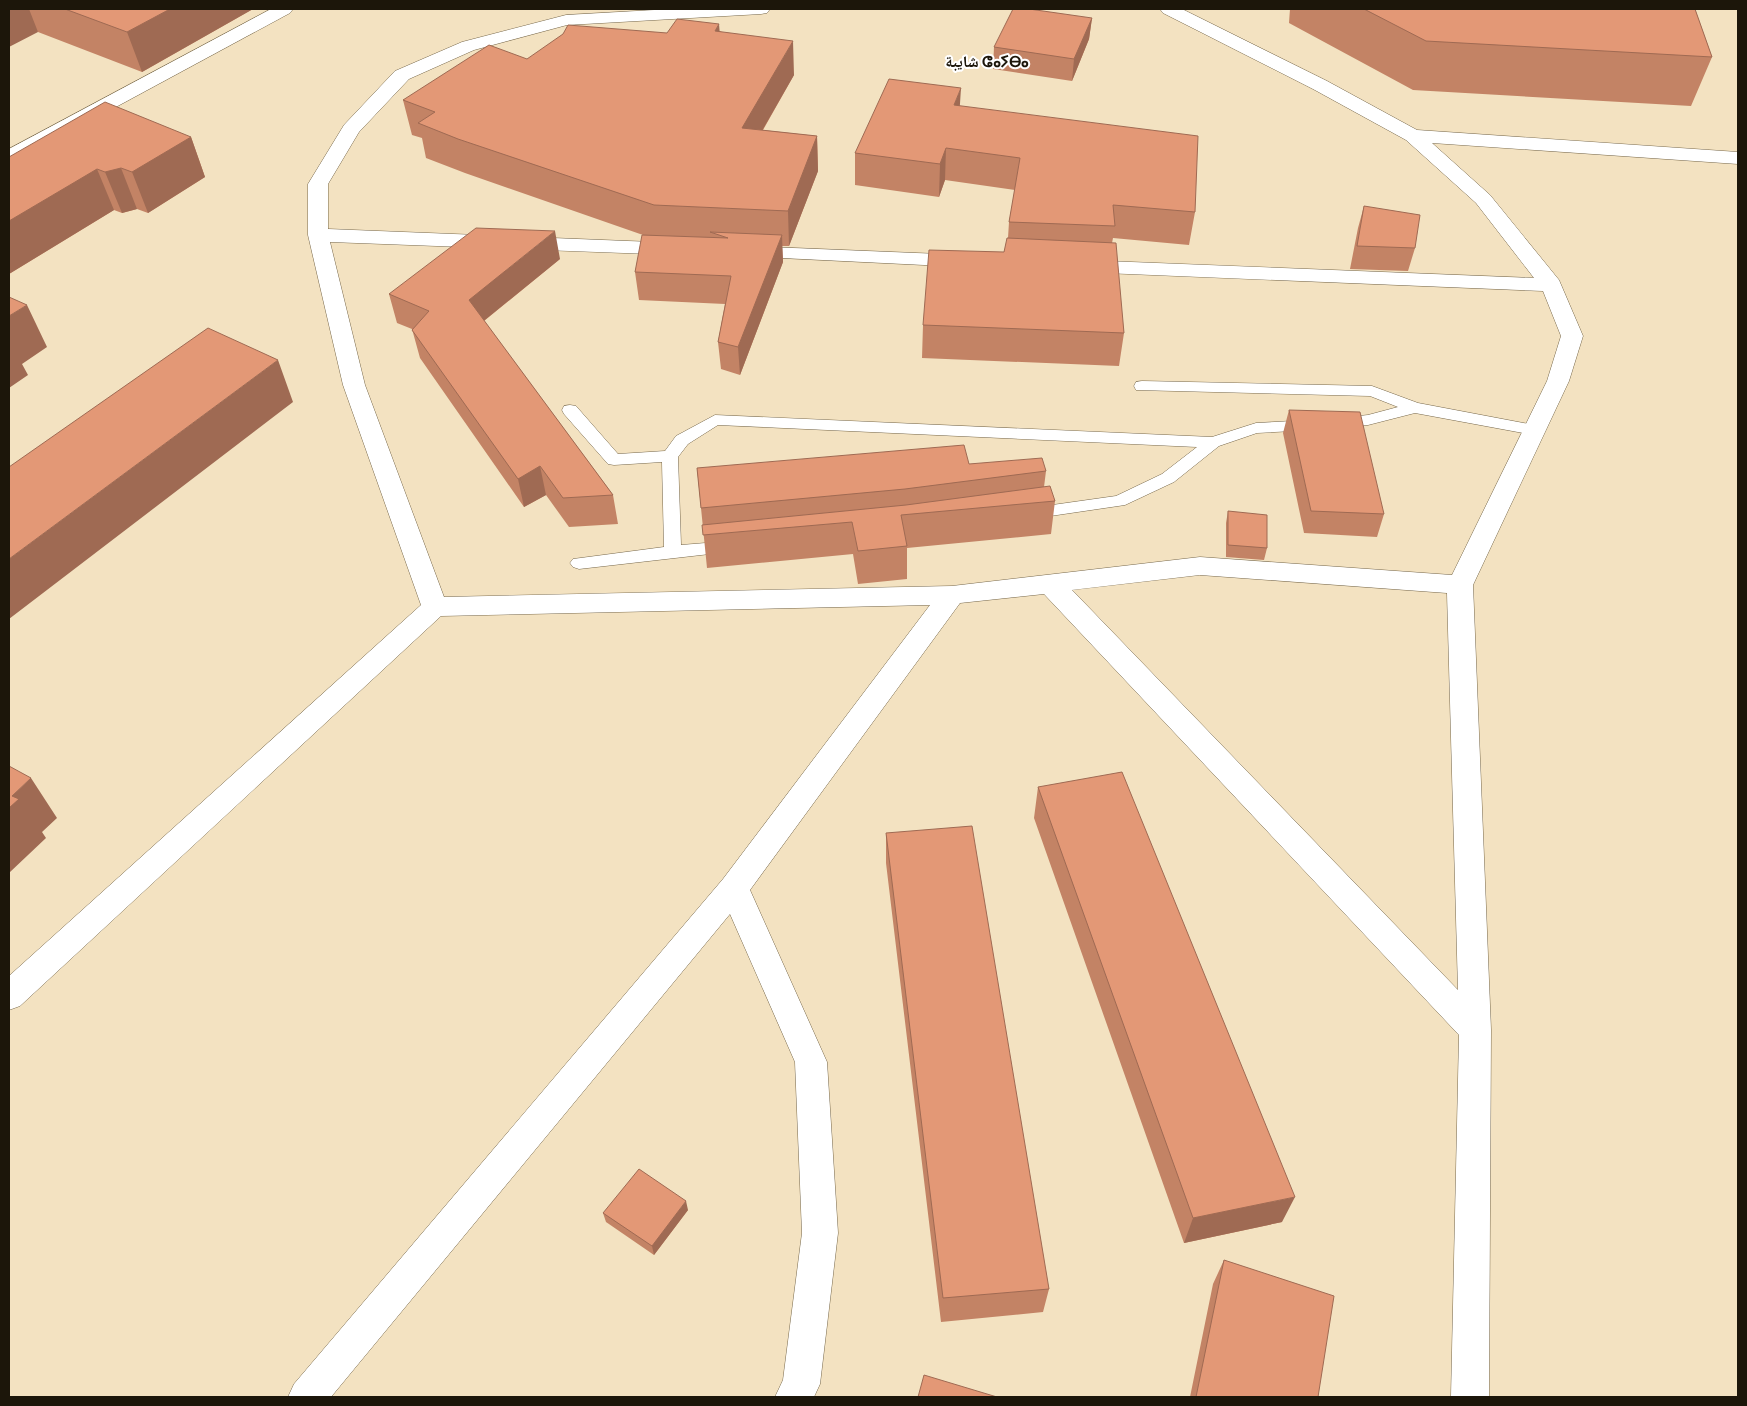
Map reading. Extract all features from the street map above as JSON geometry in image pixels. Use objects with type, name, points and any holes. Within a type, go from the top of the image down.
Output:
[{"type":"street","points":[[9,157],[284,9]]},
{"type":"street","points":[[435,607],[354,385],[318,235],[318,184],[351,129],[402,75],[468,46],[566,20],[761,9]]},
{"type":"street","points":[[1168,9],[1320,85],[1413,136],[1483,199],[1551,285],[1572,336],[1558,381],[1460,585],[1475,1030],[1470,1397]]},
{"type":"street","points":[[1413,136],[1738,158]]},
{"type":"street","points":[[318,235],[696,250]]},
{"type":"street","points":[[726,251],[984,262]]},
{"type":"street","points":[[1064,265],[1551,285]]},
{"type":"street","points":[[9,996],[435,607],[952,596],[1200,566],[1460,585]]},
{"type":"street","points":[[1051,585],[1475,1030]]},
{"type":"street","points":[[306,1397],[734,888],[952,596]]},
{"type":"street","points":[[734,888],[811,1062],[820,1234],[801,1384],[794,1397]]},
{"type":"lane","points":[[1142,386],[1372,391],[1415,408],[1534,430]]},
{"type":"lane","points":[[673,552],[670,456],[682,440],[715,420],[1212,442],[1256,428],[1368,420],[1415,408]]},
{"type":"lane","points":[[570,410],[614,460],[670,456]]},
{"type":"lane","points":[[1012,516],[1119,501],[1168,478],[1212,442]]},
{"type":"lane","points":[[579,563],[750,545]]},
{"type":"building","points":[[65,9],[170,9],[127,32]]},
{"type":"building","points":[[1013,9],[1029,9],[1092,18],[1074,59],[994,47]]},
{"type":"building","points":[[1364,9],[1695,9],[1712,57],[1426,41]]},
{"type":"building","points":[[677,19],[719,24],[715,31],[793,41],[742,128],[817,136],[788,211],[654,205],[458,139],[418,123],[435,112],[403,100],[489,45],[527,59],[563,34],[568,25],[667,33]]},
{"type":"building","points":[[889,79],[961,88],[954,105],[1198,136],[1195,212],[1113,205],[1115,226],[1009,222],[1020,158],[946,148],[940,164],[855,153]]},
{"type":"building","points":[[105,102],[191,137],[132,172],[121,168],[105,172],[97,169],[9,221],[9,157]]},
{"type":"building","points":[[1364,206],[1420,215],[1415,248],[1357,246]]},
{"type":"building","points":[[476,228],[555,231],[469,300],[613,495],[563,498],[540,466],[518,479],[412,330],[429,311],[389,294]]},
{"type":"building","points":[[710,232],[782,235],[738,347],[718,342],[731,276],[635,272],[642,235],[728,238]]},
{"type":"building","points":[[1007,238],[1116,243],[1124,333],[923,325],[929,250],[1004,252]]},
{"type":"building","points":[[9,297],[27,305],[9,316]]},
{"type":"building","points":[[208,328],[278,360],[9,559],[9,467]]},
{"type":"building","points":[[1289,410],[1360,412],[1384,514],[1311,511]]},
{"type":"building","points":[[964,445],[969,464],[1042,458],[1046,471],[905,489],[701,508],[697,468]]},
{"type":"building","points":[[1050,486],[1055,501],[901,515],[907,546],[858,551],[852,522],[703,535],[702,525],[906,505]]},
{"type":"building","points":[[1228,511],[1267,515],[1267,548],[1228,545]]},
{"type":"building","points":[[9,766],[31,778],[12,796],[19,799],[9,808]]},
{"type":"building","points":[[1122,772],[1295,1197],[1193,1218],[1038,787]]},
{"type":"building","points":[[972,826],[1049,1289],[943,1298],[886,833]]},
{"type":"building","points":[[639,1169],[686,1201],[652,1246],[603,1213]]},
{"type":"building","points":[[1224,1260],[1334,1296],[1318,1397],[1196,1397]]},
{"type":"building","points":[[924,1375],[997,1397],[918,1397]]},
{"type":"district","name":"شايبة ⵛⴰⵢⴱⴰ","points":[[987,61]]}]
